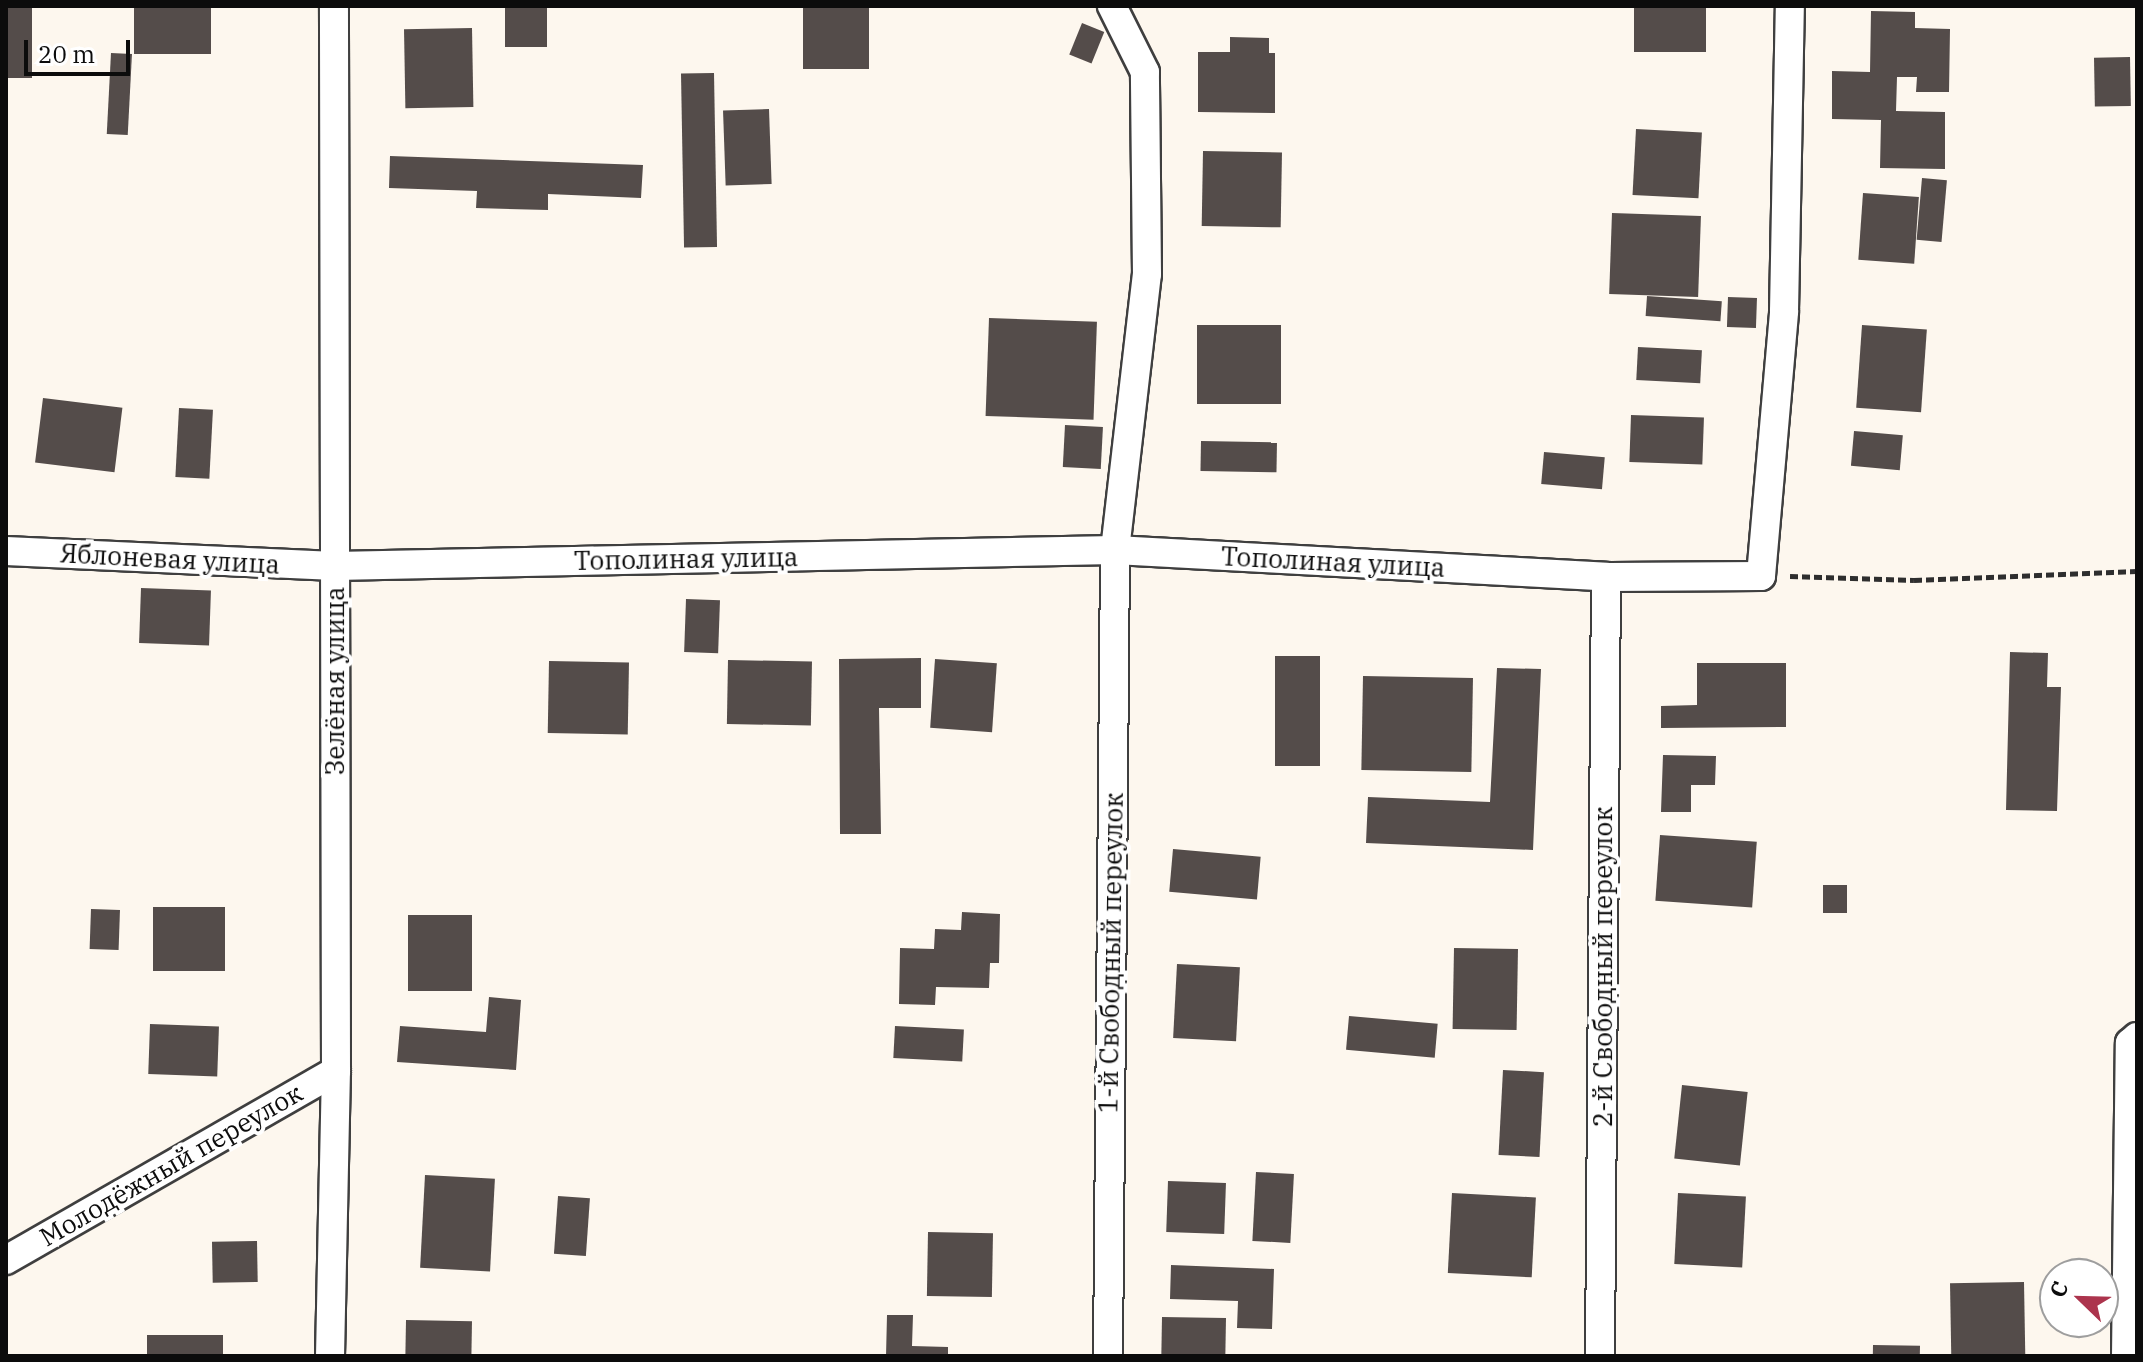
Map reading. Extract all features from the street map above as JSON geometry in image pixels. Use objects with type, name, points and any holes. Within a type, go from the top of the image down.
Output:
[{"type":"street","name":"Зелёная улица","points":[[330,1356],[336,1071],[334,6]]},
{"type":"street","name":"1-й Свободный переулок","points":[[1108,1356],[1115,550],[1147,274],[1145,72],[1112,6]]},
{"type":"street","points":[[1761,576],[1784,311],[1790,6]]},
{"type":"street","name":"Тополиная улица","points":[[335,566],[1115,550],[1606,577],[1761,576]]},
{"type":"street","name":"Яблоневая улица","points":[[6,551],[335,566]]},
{"type":"street","name":"2-й Свободный переулок","points":[[1600,1356],[1606,577]]},
{"type":"street","points":[[2126,1356],[2134,1040]]},
{"type":"street","name":"Молодёжный переулок","points":[[6,1260],[336,1071]]},
{"type":"path","points":[[1761,576],[1914,580],[2137,571]]},
{"type":"building","points":[[6,6],[32,6],[32,78],[6,78]]},
{"type":"building","points":[[134,6],[211,6],[211,54],[134,54]]},
{"type":"building","points":[[505,6],[547,6],[547,47],[505,47]]},
{"type":"building","points":[[803,6],[869,6],[869,69],[803,69]]},
{"type":"building","points":[[1634,6],[1706,6],[1706,52],[1634,52]]},
{"type":"building","points":[[1871,11],[1915,12],[1915,28],[1950,29],[1949,92],[1916,92],[1917,77],[1897,77],[1896,111],[1945,112],[1945,169],[1880,168],[1881,120],[1832,119],[1832,71],[1870,72]]},
{"type":"building","points":[[1082,23],[1104,32],[1092,64],[1069,55]]},
{"type":"building","points":[[472,28],[473,107],[405,108],[404,29]]},
{"type":"building","points":[[1230,37],[1269,38],[1269,53],[1275,53],[1275,113],[1198,112],[1198,52],[1230,52]]},
{"type":"building","points":[[111,53],[132,54],[128,135],[107,134]]},
{"type":"building","points":[[2130,57],[2131,106],[2095,107],[2094,58]]},
{"type":"building","points":[[714,73],[717,247],[684,248],[681,74]]},
{"type":"building","points":[[769,109],[772,184],[726,186],[723,111]]},
{"type":"building","points":[[1636,129],[1702,132],[1698,198],[1633,195]]},
{"type":"building","points":[[1203,151],[1282,152],[1281,227],[1202,226]]},
{"type":"building","points":[[390,156],[643,165],[641,198],[548,194],[548,210],[476,208],[477,191],[389,188]]},
{"type":"building","points":[[1922,178],[1947,180],[1942,242],[1917,240]]},
{"type":"building","points":[[1863,193],[1919,197],[1914,264],[1858,260]]},
{"type":"building","points":[[1612,213],[1701,216],[1698,297],[1609,294]]},
{"type":"building","points":[[1647,296],[1722,301],[1720,321],[1646,316]]},
{"type":"building","points":[[1728,297],[1757,298],[1756,328],[1727,327]]},
{"type":"building","points":[[989,318],[1097,322],[1094,420],[986,416]]},
{"type":"building","points":[[1197,325],[1281,325],[1281,404],[1197,404]]},
{"type":"building","points":[[1862,325],[1927,330],[1921,412],[1856,408]]},
{"type":"building","points":[[1638,347],[1702,350],[1700,383],[1636,380]]},
{"type":"building","points":[[43,398],[122,408],[114,472],[35,463]]},
{"type":"building","points":[[179,408],[213,410],[209,479],[175,477]]},
{"type":"building","points":[[1631,415],[1704,418],[1702,465],[1629,462]]},
{"type":"building","points":[[1065,425],[1103,427],[1101,469],[1063,467]]},
{"type":"building","points":[[1854,431],[1903,435],[1900,470],[1851,466]]},
{"type":"building","points":[[1201,441],[1277,442],[1276,472],[1200,471]]},
{"type":"building","points":[[1544,452],[1605,457],[1602,489],[1541,484]]},
{"type":"building","points":[[141,588],[211,590],[209,645],[139,643]]},
{"type":"building","points":[[686,599],[720,600],[718,653],[684,652]]},
{"type":"building","points":[[2010,652],[2048,653],[2047,687],[2061,687],[2057,811],[2006,810]]},
{"type":"building","points":[[1275,656],[1320,656],[1320,766],[1275,766]]},
{"type":"building","points":[[921,658],[921,708],[879,708],[881,834],[840,834],[839,659]]},
{"type":"building","points":[[935,659],[997,663],[992,732],[930,728]]},
{"type":"building","points":[[728,660],[812,661],[811,725],[727,724]]},
{"type":"building","points":[[549,661],[629,662],[628,734],[548,733]]},
{"type":"building","points":[[1697,663],[1786,663],[1786,727],[1661,728],[1661,706],[1697,705]]},
{"type":"building","points":[[1497,668],[1541,669],[1533,850],[1366,843],[1368,797],[1490,802]]},
{"type":"building","points":[[1363,676],[1473,678],[1471,772],[1361,770]]},
{"type":"building","points":[[1663,755],[1716,756],[1715,785],[1691,785],[1691,812],[1661,812]]},
{"type":"building","points":[[1660,835],[1757,842],[1752,908],[1655,901]]},
{"type":"building","points":[[1173,849],[1261,857],[1257,900],[1169,892]]},
{"type":"building","points":[[1823,885],[1847,885],[1847,913],[1823,913]]},
{"type":"building","points":[[153,907],[225,907],[225,971],[153,971]]},
{"type":"building","points":[[91,909],[120,910],[119,950],[90,949]]},
{"type":"building","points":[[962,912],[1000,914],[999,963],[990,963],[989,988],[936,987],[935,1005],[899,1004],[900,948],[934,949],[935,929],[961,930]]},
{"type":"building","points":[[408,915],[472,915],[472,991],[408,991]]},
{"type":"building","points":[[1454,948],[1518,949],[1517,1030],[1453,1029]]},
{"type":"building","points":[[1177,964],[1240,967],[1236,1041],[1173,1038]]},
{"type":"building","points":[[489,997],[521,1000],[516,1070],[397,1062],[400,1026],[486,1032]]},
{"type":"building","points":[[1349,1016],[1438,1024],[1435,1058],[1346,1050]]},
{"type":"building","points":[[150,1024],[219,1026],[217,1076],[148,1074]]},
{"type":"building","points":[[895,1026],[964,1030],[962,1062],[893,1058]]},
{"type":"building","points":[[1503,1070],[1544,1072],[1539,1157],[1499,1155]]},
{"type":"building","points":[[1682,1085],[1748,1092],[1740,1165],[1674,1159]]},
{"type":"building","points":[[1256,1172],[1294,1174],[1290,1243],[1252,1241]]},
{"type":"building","points":[[425,1175],[495,1179],[490,1272],[420,1268]]},
{"type":"building","points":[[1168,1181],[1226,1183],[1224,1234],[1166,1232]]},
{"type":"building","points":[[1452,1193],[1536,1197],[1532,1277],[1448,1273]]},
{"type":"building","points":[[1678,1193],[1746,1197],[1742,1267],[1674,1264]]},
{"type":"building","points":[[558,1196],[590,1198],[586,1256],[554,1254]]},
{"type":"building","points":[[928,1232],[993,1233],[992,1297],[927,1296]]},
{"type":"building","points":[[257,1241],[258,1282],[213,1283],[212,1242]]},
{"type":"building","points":[[1171,1265],[1274,1269],[1272,1329],[1237,1328],[1238,1301],[1170,1299]]},
{"type":"building","points":[[2024,1282],[2025,1356],[1951,1356],[1950,1283]]},
{"type":"building","points":[[887,1315],[913,1315],[912,1346],[948,1347],[948,1356],[886,1356]]},
{"type":"building","points":[[1162,1317],[1226,1318],[1225,1356],[1161,1356]]},
{"type":"building","points":[[406,1320],[472,1321],[471,1356],[405,1355]]},
{"type":"building","points":[[147,1335],[223,1335],[223,1356],[147,1356]]},
{"type":"building","points":[[1873,1345],[1920,1346],[1920,1356],[1873,1356]]}]
